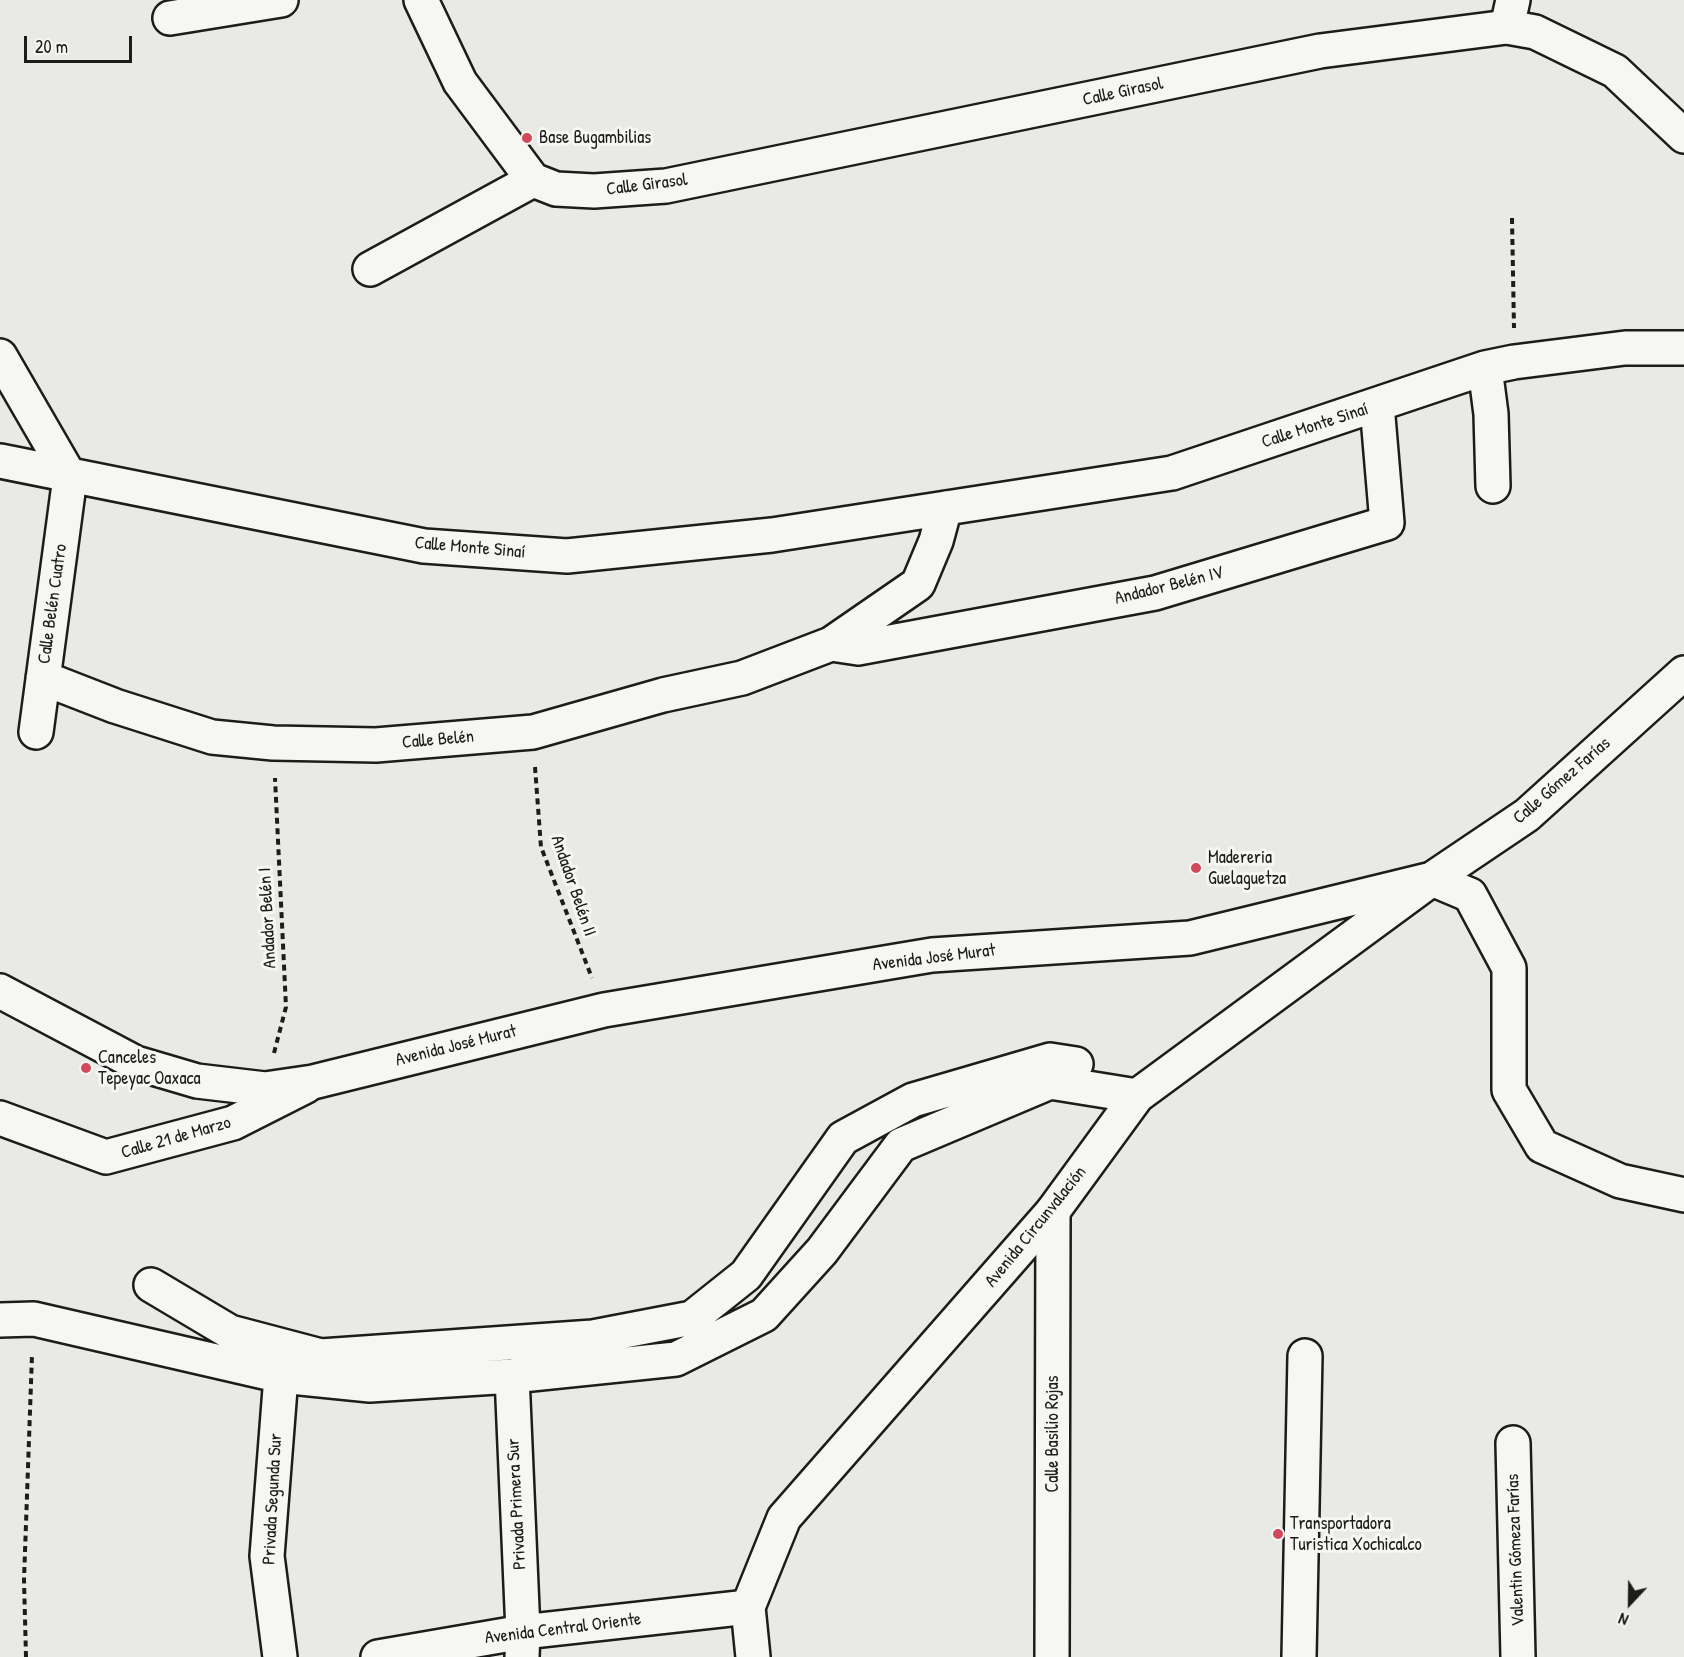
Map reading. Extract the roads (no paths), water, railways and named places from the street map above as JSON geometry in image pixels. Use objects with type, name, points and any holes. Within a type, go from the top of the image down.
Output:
[{"type":"street","points":[[170,18],[281,0]]},
{"type":"street","points":[[370,269],[533,180],[460,82],[421,0]]},
{"type":"street","name":"Calle Girasol","points":[[533,180],[556,189],[594,191],[666,186],[1510,13],[1535,32],[1615,71],[1684,136]]},
{"type":"street","name":"Calle Monte Sinaí","points":[[0,461],[70,477],[424,546],[567,556],[772,535],[1172,473],[1500,365],[1625,348],[1684,348]]},
{"type":"street","points":[[0,356],[70,477]]},
{"type":"street","points":[[1493,486],[1491,414],[1500,365]]},
{"type":"street","name":"Andador Belén IV","points":[[831,644],[858,648],[1155,593],[1387,523],[1377,405]]},
{"type":"street","name":"Calle Belén Cuatro","points":[[36,732],[70,477]]},
{"type":"street","points":[[831,644],[918,584],[936,541],[945,508]]},
{"type":"street","name":"Calle Belén","points":[[43,678],[115,706],[213,737],[273,743],[376,745],[533,732],[663,695],[742,678],[831,644]]},
{"type":"street","name":"Calle Gómez Farías","points":[[1432,879],[1527,815],[1684,674]]},
{"type":"street","points":[[1432,879],[1470,896],[1509,968],[1509,1090],[1542,1146],[1620,1181],[1684,1196]]},
{"type":"street","name":"Avenida José Murat","points":[[0,992],[136,1063],[197,1081],[265,1089],[313,1082],[604,1010],[932,955],[1190,938],[1432,879]]},
{"type":"street","name":"Avenida Circunvalación","points":[[753,1657],[748,1607],[784,1518],[1053,1211],[1149,1087],[1432,879]]},
{"type":"street","points":[[151,1285],[230,1332],[321,1356],[593,1337],[692,1318],[746,1275],[843,1138],[913,1100],[1050,1060],[1149,1087]]},
{"type":"street","name":"Calle 21 de Marzo","points":[[0,1118],[106,1157],[233,1123],[313,1082]]},
{"type":"street","points":[[0,1320],[34,1319],[280,1376],[370,1385],[512,1376],[676,1359],[764,1315],[822,1251],[901,1145],[1050,1082],[1149,1087]]},
{"type":"street","name":"Calle Basilio Rojas","points":[[1052,1657],[1053,1211]]},
{"type":"street","points":[[1299,1657],[1305,1356]]},
{"type":"street","name":"Privada Segunda Sur","points":[[280,1376],[267,1556],[280,1657]]},
{"type":"street","name":"Privada Primera Sur","points":[[512,1376],[522,1645]]},
{"type":"street","name":"Valentin Gómeza Farías","points":[[1513,1443],[1518,1657]]},
{"type":"street","name":"Avenida Central Oriente","points":[[378,1657],[522,1645],[748,1607]]},
{"type":"place","name":"Base Bugambilias","points":[[527,138]]},
{"type":"place","name":"Madereria Guelaguetza","points":[[1196,868]]},
{"type":"place","name":"Canceles Tepeyac Oaxaca","points":[[86,1068]]},
{"type":"place","name":"Transportadora Turistica Xochicalco","points":[[1278,1534]]}]
